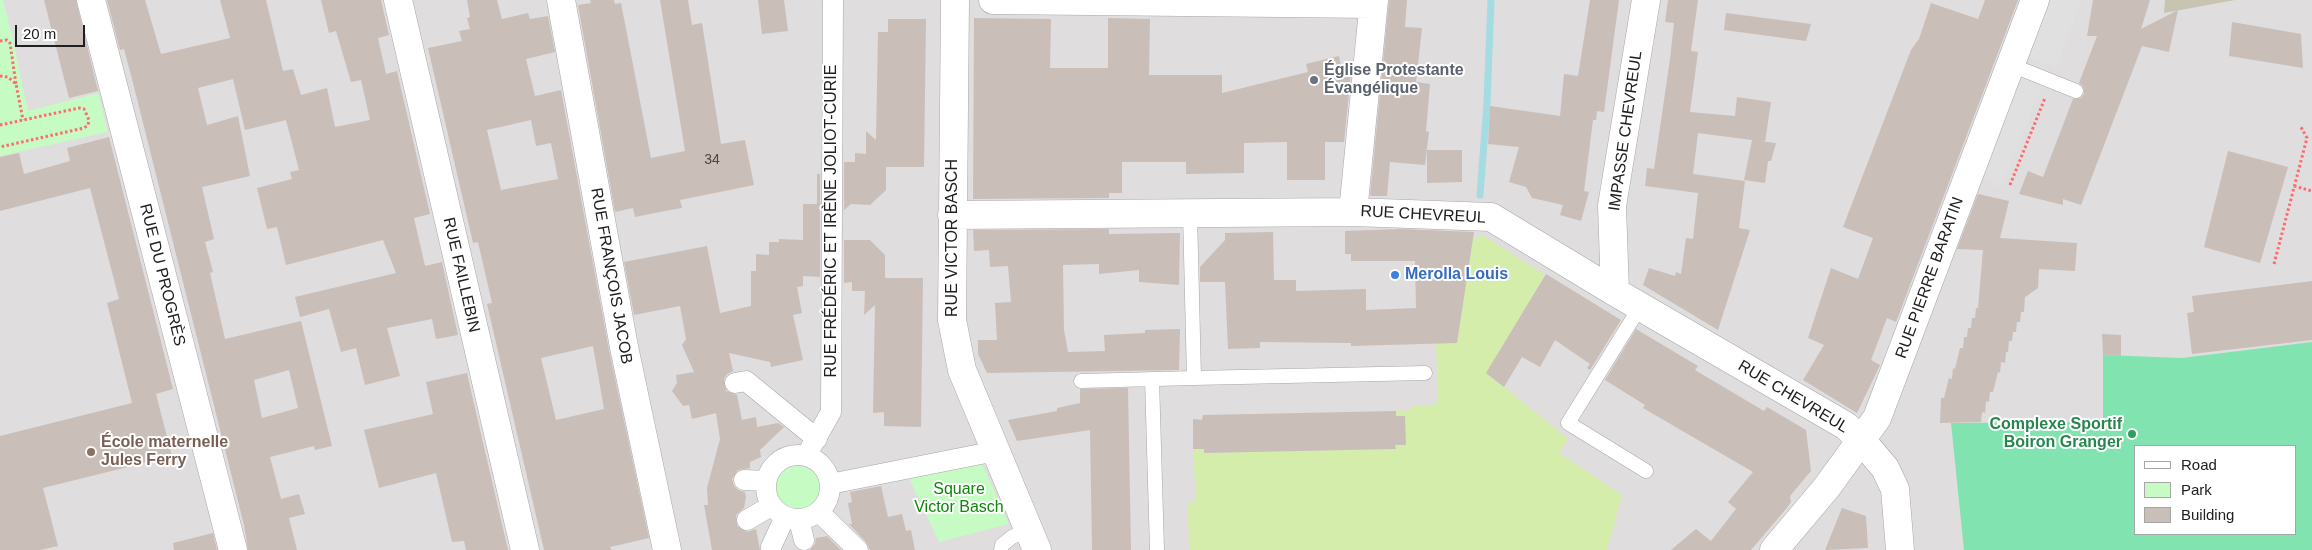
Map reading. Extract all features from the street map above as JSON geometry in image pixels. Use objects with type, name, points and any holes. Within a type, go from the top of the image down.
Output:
[{"type":"street","name":"RUE DU PROGRÈS","points":[[91,0],[233,550]]},
{"type":"street","name":"RUE FAILLEBIN","points":[[398,0],[525,550]]},
{"type":"street","name":"RUE FRANÇOIS JACOB","points":[[561,0],[624,347],[667,550]]},
{"type":"street","name":"RUE FRÉDÉRIC ET IRÈNE JOLIOT-CURIE","points":[[806,456],[831,412],[833,0]]},
{"type":"street","name":"RUE VICTOR BASCH","points":[[955,0],[952,320],[962,370],[1032,540]]},
{"type":"street","points":[[993,0],[1373,2],[1353,212]]},
{"type":"street","name":"IMPASSE CHEVREUL","points":[[1615,292],[1612,206],[1646,0]]},
{"type":"street","name":"RUE PIERRE BARATIN","points":[[1774,550],[1827,487],[1877,418],[2035,0]]},
{"type":"street","name":"RUE CHEVREUL","points":[[952,215],[1353,212],[1491,217],[1640,307],[1846,426],[1862,441]]},
{"type":"street","points":[[735,382],[746,381],[817,439]]},
{"type":"street","points":[[1862,441],[1885,468],[1895,489],[1900,550]]},
{"type":"street","points":[[830,484],[996,451]]},
{"type":"street","points":[[747,520],[785,514],[810,518],[819,512],[828,499],[830,484],[826,471],[818,462],[806,456],[793,455],[780,460],[771,469],[766,481],[766,494],[785,514],[804,540]]},
{"type":"street","points":[[744,480],[766,481]]},
{"type":"street","points":[[819,512],[858,550]]},
{"type":"street","points":[[771,547],[785,514]]},
{"type":"lane","points":[[2011,65],[2076,91]]},
{"type":"lane","points":[[1190,212],[1194,378]]},
{"type":"lane","points":[[1640,307],[1568,423],[1646,471]]},
{"type":"lane","points":[[1082,381],[1425,373]]},
{"type":"lane","points":[[1152,379],[1157,550]]},
{"type":"lane","points":[[1001,550],[1002,545],[1012,537],[1032,540]]},
{"type":"path","points":[[0,41],[7,40],[10,43],[23,120]]},
{"type":"path","points":[[0,76],[8,77],[16,84]]},
{"type":"path","points":[[2010,185],[2052,82]]},
{"type":"path","points":[[0,124],[79,108],[84,109],[89,120],[84,128],[0,147]]},
{"type":"path","points":[[2274,264],[2307,138],[2301,127]]},
{"type":"path","points":[[2294,186],[2312,191]]},
{"type":"shaded area","points":[[0,0],[2312,0],[2312,550],[0,550]]},
{"type":"shaded area","points":[[2049,0],[2082,0],[2056,68],[2028,58]]},
{"type":"shaded area","points":[[2165,0],[2235,0],[2164,13]]},
{"type":"shaded area","points":[[2021,76],[2042,86],[2001,188],[1980,177]]},
{"type":"green space","points":[[0,0],[3,0],[28,111],[98,93],[108,132],[0,156]]},
{"type":"green space","points":[[1479,233],[1545,275],[1487,373],[1568,439],[1559,453],[1622,495],[1607,550],[1189,550],[1188,504],[1196,500],[1193,449],[1204,449],[1204,453],[1395,449],[1395,445],[1406,445],[1405,416],[1396,416],[1396,411],[1412,410],[1412,406],[1438,404],[1436,344],[1457,343],[1473,236],[1478,240]]},
{"type":"green space","name":"Complexe Sportif Boiron Granger","points":[[2312,342],[2312,550],[1964,550],[1951,423],[2103,422],[2103,355],[2182,358]]},
{"type":"green space","name":"Square Victor Basch","points":[[980,459],[1009,524],[939,542],[907,474]]},
{"type":"green space","points":[[792,466],[802,466],[814,473],[821,485],[821,495],[814,507],[802,514],[792,514],[784,510],[777,503],[773,495],[773,485],[777,477],[784,470]]},
{"type":"building","points":[[44,0],[76,0],[98,91],[69,98]]},
{"type":"building","points":[[107,0],[145,0],[161,54],[230,38],[220,0],[266,0],[283,71],[293,69],[301,95],[327,88],[335,127],[370,120],[361,80],[351,82],[336,31],[329,33],[321,0],[381,0],[389,35],[378,38],[386,74],[397,71],[430,214],[414,218],[425,266],[442,262],[458,335],[436,339],[432,319],[387,328],[400,376],[365,385],[356,348],[341,352],[329,309],[300,317],[295,297],[396,273],[383,240],[286,265],[277,227],[267,229],[257,188],[292,179],[290,172],[299,170],[286,120],[245,130],[233,79],[198,88],[207,125],[238,116],[250,176],[202,187],[214,239],[205,242],[213,272],[210,273],[225,339],[301,321],[332,446],[315,450],[314,446],[270,457],[281,499],[299,494],[305,514],[289,518],[297,550],[248,550],[244,525],[132,79],[124,49],[120,50]],"holes":[[[289,370],[298,408],[262,418],[254,380]]]},
{"type":"building","points":[[467,0],[497,0],[502,19],[528,13],[530,19],[548,16],[555,52],[526,59],[535,96],[561,90],[609,350],[649,538],[610,547],[611,550],[544,550],[487,304],[492,303],[478,242],[473,243],[428,48],[462,41],[459,31],[470,29],[467,18],[470,17]],"holes":[[[531,120],[536,146],[551,143],[558,179],[501,190],[487,130]],[[593,346],[604,409],[556,420],[541,358]]]},
{"type":"building","points":[[590,0],[614,0],[615,4],[621,3],[651,158],[685,151],[660,0],[688,0],[692,25],[702,23],[721,144],[745,140],[754,185],[680,200],[682,208],[635,217],[633,208],[615,212],[578,5],[591,3]]},
{"type":"building","points":[[758,0],[784,0],[788,31],[762,34]]},
{"type":"building","points":[[1389,0],[1407,0],[1405,27],[1422,28],[1416,82],[1430,84],[1426,131],[1429,132],[1425,165],[1390,162],[1387,196],[1370,196]]},
{"type":"building","points":[[1590,0],[1619,0],[1604,112],[1597,111],[1596,120],[1593,120],[1584,191],[1589,192],[1581,221],[1560,215],[1563,205],[1532,198],[1526,187],[1509,182],[1519,147],[1488,144],[1490,106],[1560,116],[1564,74],[1578,76]]},
{"type":"building","points":[[1668,0],[1698,0],[1691,51],[1698,52],[1690,112],[1735,116],[1737,97],[1771,102],[1765,142],[1776,143],[1771,161],[1768,161],[1765,183],[1744,180],[1752,140],[1698,133],[1693,174],[1745,181],[1739,228],[1750,230],[1718,330],[1643,285],[1649,268],[1675,276],[1676,272],[1681,274],[1686,238],[1693,239],[1698,193],[1645,186],[1647,168],[1654,169],[1670,59],[1674,23],[1665,22]]},
{"type":"building","points":[[1985,0],[2018,0],[1896,322],[1887,318],[1871,360],[1880,365],[1857,413],[1803,380],[1824,345],[1808,338],[1831,268],[1858,279],[1873,238],[1843,227],[1911,50],[1919,39],[1931,3],[1978,19]]},
{"type":"building","points":[[2093,0],[2150,0],[2141,29],[2178,10],[2169,52],[2142,46],[2081,205],[2063,199],[2063,205],[2019,194],[2028,171],[2043,177],[2073,99],[2081,98],[2084,94],[2083,86],[2079,83],[2097,36],[2087,36]]},
{"type":"building","points":[[1726,13],[1811,24],[1806,41],[1724,30]]},
{"type":"building","points":[[974,18],[1051,19],[1050,68],[1108,68],[1108,18],[1150,19],[1149,75],[1222,75],[1222,93],[1308,72],[1306,64],[1339,56],[1341,66],[1352,63],[1344,142],[1325,142],[1325,180],[1287,180],[1287,142],[1244,143],[1244,173],[1186,174],[1186,162],[1122,162],[1122,193],[1109,193],[1109,198],[973,199]]},
{"type":"building","points":[[888,19],[926,19],[924,167],[886,167],[886,190],[870,205],[851,204],[844,210],[844,162],[855,162],[855,153],[866,154],[866,131],[876,140],[878,32],[888,32]]},
{"type":"building","points":[[2232,22],[2301,34],[2303,68],[2229,56]]},
{"type":"building","points":[[109,137],[173,389],[156,394],[172,456],[43,488],[58,546],[40,550],[0,550],[0,436],[132,403],[107,303],[119,299],[90,188],[0,211],[0,157],[19,153],[24,174],[70,161],[67,148]]},
{"type":"building","points":[[1427,150],[1462,150],[1462,182],[1427,183]]},
{"type":"building","points":[[2228,151],[2288,167],[2260,263],[2204,247]]},
{"type":"building","points":[[817,174],[820,174],[820,277],[803,276],[803,286],[797,287],[802,313],[793,315],[803,360],[771,367],[770,362],[729,353],[733,371],[727,374],[724,379],[726,391],[737,395],[742,420],[756,417],[757,427],[778,423],[784,427],[760,450],[761,457],[750,462],[750,468],[738,470],[732,479],[734,486],[738,490],[745,492],[746,497],[744,508],[736,515],[737,526],[747,532],[756,529],[760,550],[712,550],[704,505],[708,505],[707,488],[720,439],[716,413],[692,419],[689,405],[683,406],[672,391],[677,383],[676,375],[694,372],[682,345],[686,339],[680,306],[634,315],[624,262],[707,246],[720,313],[751,306],[751,271],[756,271],[756,254],[769,255],[769,242],[779,242],[779,239],[803,240],[803,204],[817,204]]},
{"type":"building","points":[[1978,194],[2009,201],[2000,238],[2077,243],[2075,271],[2039,269],[2038,288],[2025,297],[2024,312],[2021,312],[2020,322],[2017,322],[2016,332],[2013,332],[2012,341],[2009,341],[2005,363],[2001,362],[2000,373],[1998,372],[1993,392],[1990,392],[1989,402],[1986,401],[1985,413],[1982,412],[1981,422],[1940,423],[1941,398],[1944,398],[1949,378],[1952,379],[1953,368],[1955,369],[1960,348],[1963,348],[1964,337],[1967,337],[1968,328],[1971,328],[1972,318],[1975,318],[1976,308],[1978,308],[1983,250],[1957,249]]},
{"type":"building","points":[[1109,229],[1109,234],[1180,233],[1179,285],[1139,282],[1139,270],[1099,274],[1099,264],[1063,265],[1064,330],[1068,352],[1105,351],[1104,335],[1145,333],[1145,330],[1180,329],[1179,370],[987,373],[978,354],[978,340],[997,340],[995,303],[1011,302],[1008,266],[990,267],[989,250],[974,251],[973,230]]},
{"type":"building","points":[[1401,229],[1474,232],[1457,343],[1351,346],[1351,343],[1260,342],[1260,348],[1228,349],[1225,282],[1200,282],[1200,267],[1225,240],[1225,233],[1273,232],[1274,280],[1296,280],[1296,291],[1366,289],[1366,310],[1416,308],[1415,261],[1351,261],[1351,254],[1345,254],[1345,231]]},
{"type":"building","points":[[844,240],[870,240],[885,255],[885,278],[923,278],[921,427],[884,426],[884,412],[873,413],[875,305],[864,315],[865,291],[852,291],[852,282],[844,283]]},
{"type":"building","points":[[1546,274],[1621,320],[1590,370],[1587,368],[1590,364],[1555,340],[1540,367],[1522,357],[1504,387],[1486,373]]},
{"type":"building","points":[[2312,281],[2312,340],[2192,354],[2187,313],[2194,312],[2192,296]]},
{"type":"building","points":[[1636,329],[1698,366],[1695,370],[1764,411],[1767,407],[1806,430],[1811,471],[1790,496],[1791,502],[1786,509],[1751,550],[1671,550],[1696,529],[1711,541],[1736,509],[1728,502],[1753,472],[1643,408],[1645,405],[1605,380]]},
{"type":"building","points":[[2102,334],[2121,335],[2121,356],[2103,355]]},
{"type":"building","points":[[467,373],[508,550],[466,550],[464,541],[452,542],[436,473],[379,488],[364,430],[433,414],[426,382]]},
{"type":"building","points":[[1128,388],[1131,550],[1092,550],[1090,430],[1017,441],[1008,420],[1057,411],[1057,408],[1080,403],[1080,389]]},
{"type":"building","points":[[1396,411],[1396,416],[1405,416],[1406,445],[1395,445],[1396,449],[1204,453],[1204,449],[1193,449],[1193,419],[1202,420],[1203,415]]},
{"type":"building","points":[[881,486],[888,517],[902,514],[906,531],[911,530],[915,550],[870,550],[866,542],[849,524],[852,524],[848,503],[852,502],[850,492]]},
{"type":"building","points":[[1842,508],[1866,516],[1868,548],[1825,550]]},
{"type":"building","points":[[213,533],[217,550],[174,550],[173,543]]},
{"type":"building","points":[[827,536],[841,550],[810,550],[815,544],[816,538]]},
{"type":"waterway","points":[[1480,195],[1487,103],[1491,0]]},
{"type":"place","name":"Église Protestante Évangélique","points":[[1314,80]]},
{"type":"place","name":"Merolla Louis","points":[[1395,275]]},
{"type":"place","name":"Complexe Sportif Boiron Granger","points":[[2132,434]]},
{"type":"place","name":"École maternelle Jules Ferry","points":[[91,452]]}]
